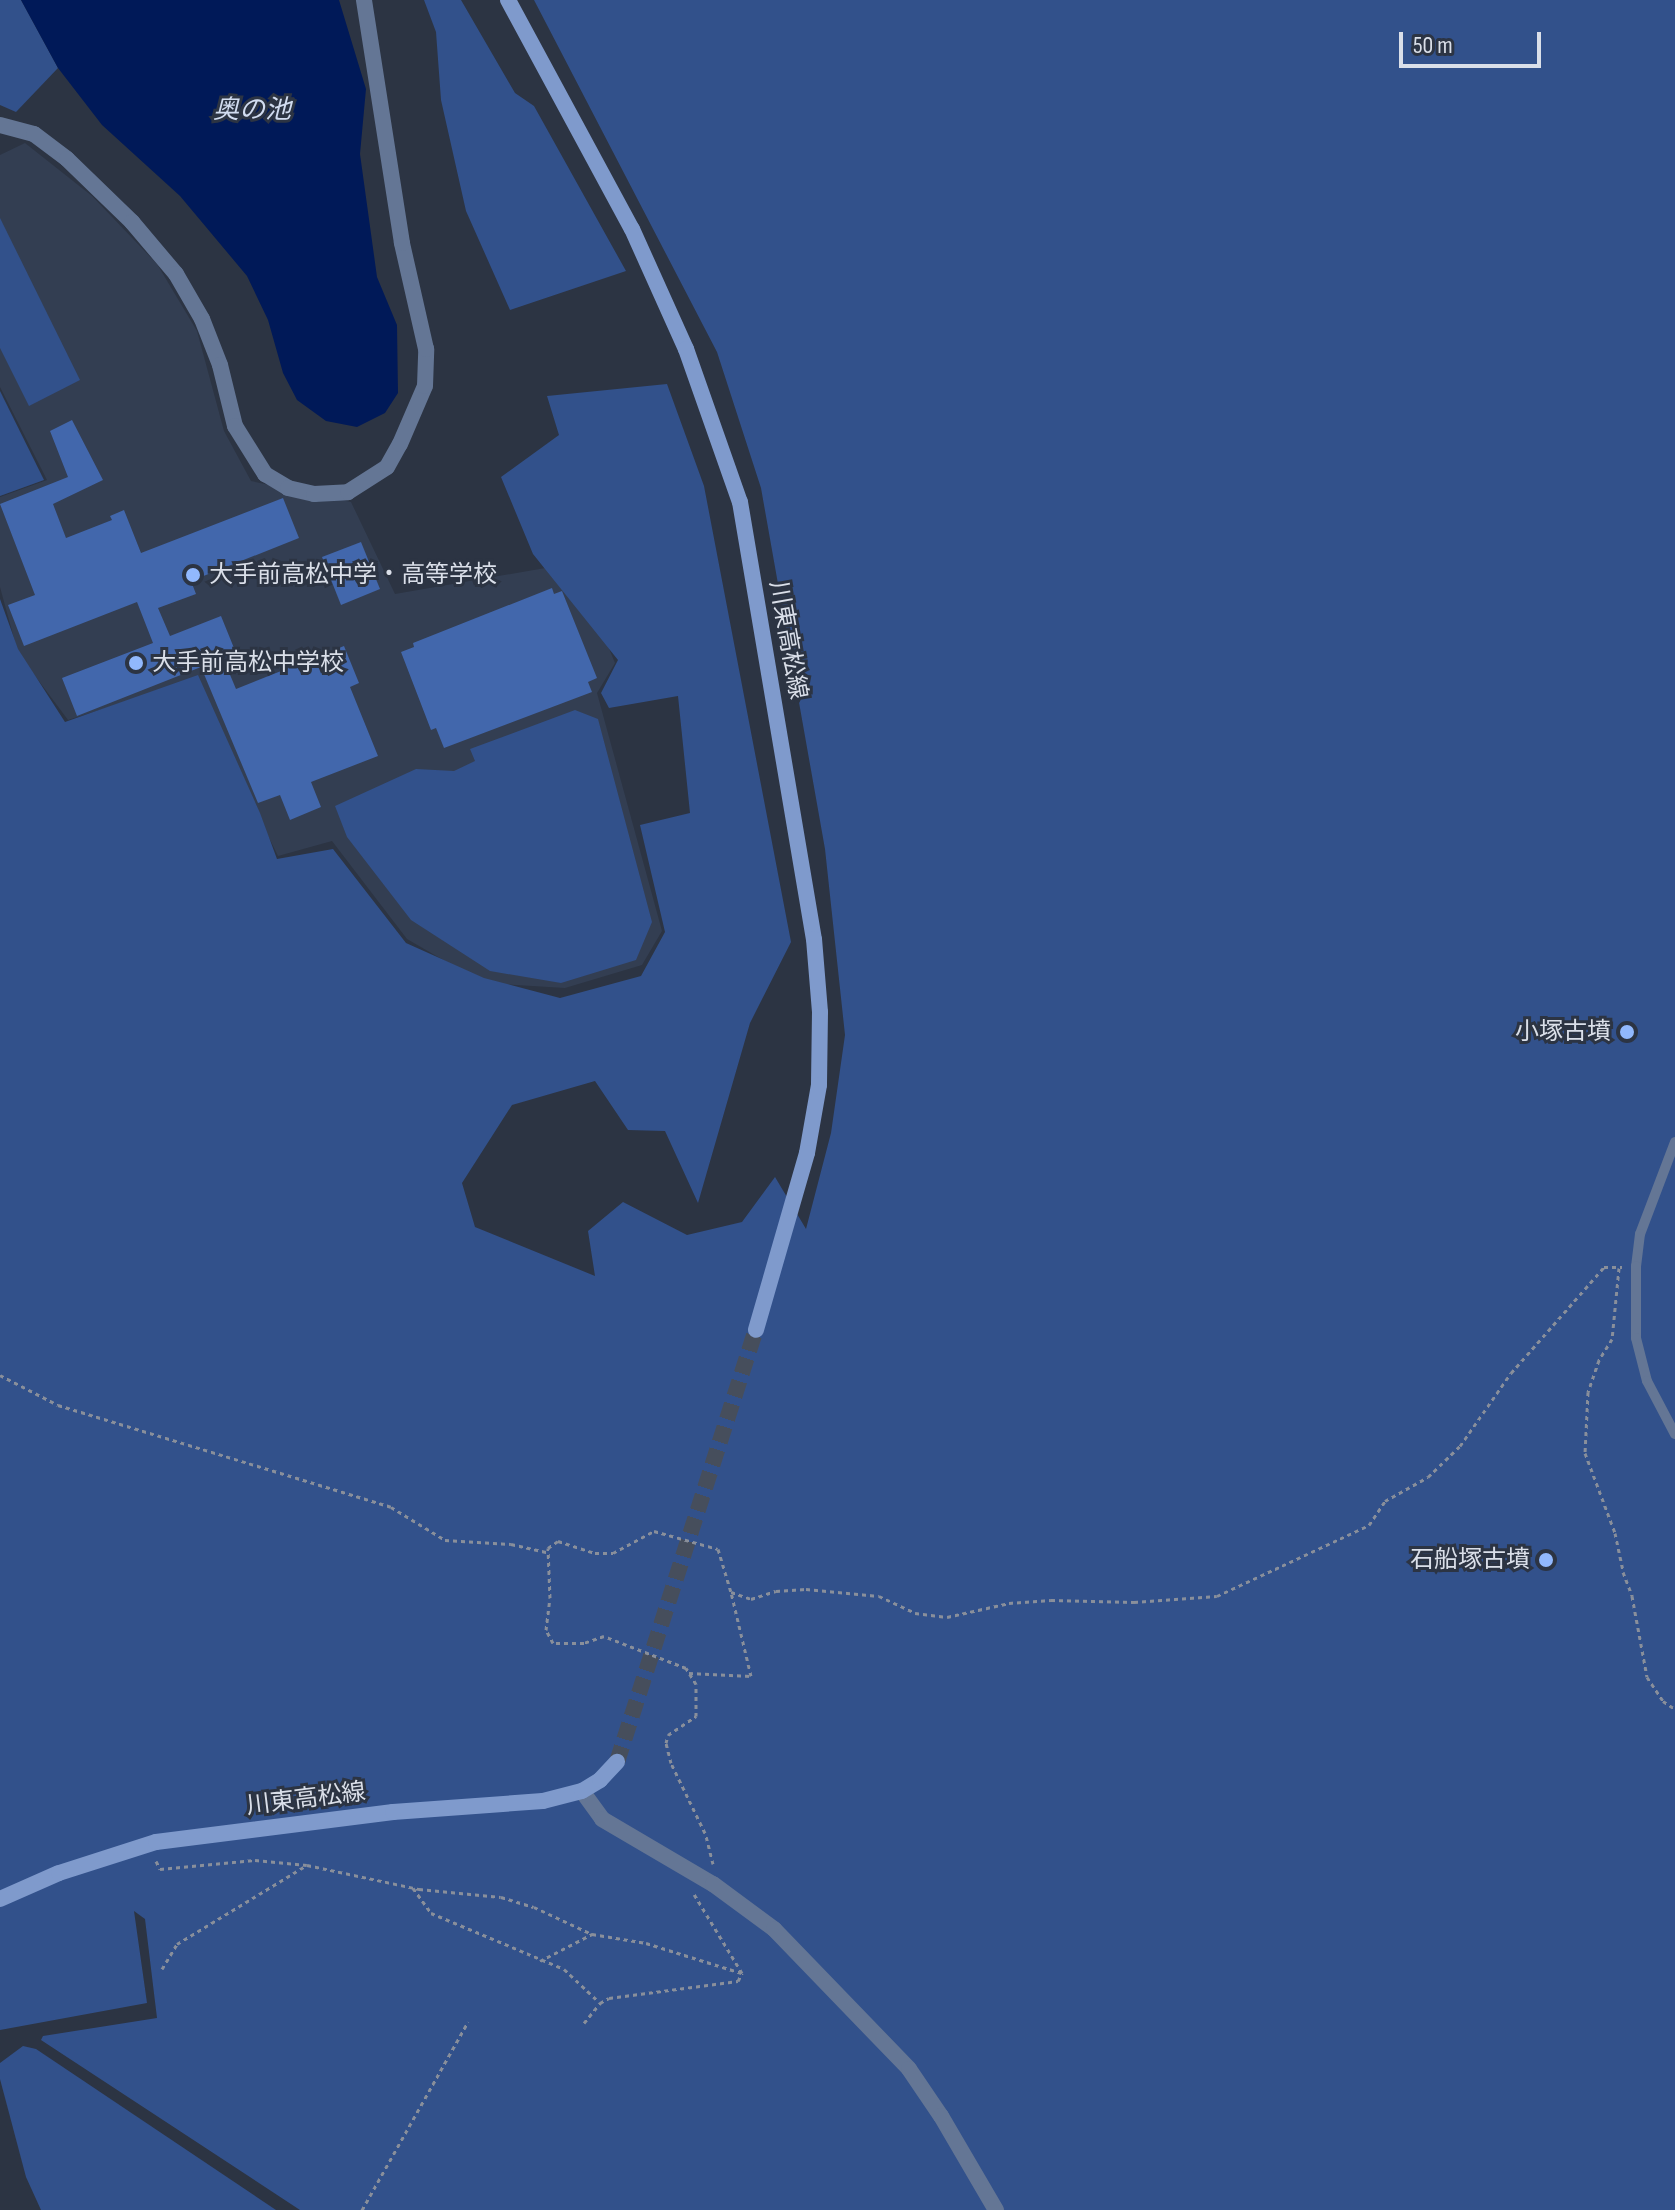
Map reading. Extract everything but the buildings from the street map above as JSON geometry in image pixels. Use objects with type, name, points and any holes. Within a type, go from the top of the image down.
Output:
[{"type":"main road","name":"川東高松線","points":[[508,0],[632,229],[686,349],[740,502],[814,939],[820,1012],[819,1085],[807,1153],[756,1330]]},
{"type":"main road","name":"川東高松線","points":[[0,1899],[59,1873],[156,1842],[393,1812],[543,1801],[582,1791],[600,1780],[617,1762]]},
{"type":"street","points":[[0,125],[34,134],[67,159],[132,222],[176,274],[202,319],[220,365],[235,426],[265,474],[288,488],[314,494],[348,492],[387,467],[425,386],[426,361],[402,243],[364,0]]},
{"type":"street","points":[[582,1791],[602,1819],[713,1884],[774,1929],[909,2069],[941,2116],[996,2210]]},
{"type":"lane","points":[[1675,1142],[1640,1234],[1636,1266],[1636,1338],[1647,1381],[1675,1434]]},
{"type":"path","points":[[731,1592],[751,1599],[776,1591],[806,1589],[879,1596],[915,1613],[958,1618],[1009,1603],[1051,1600],[1134,1602],[1217,1596],[1369,1525],[1385,1501],[1428,1477],[1460,1446],[1511,1373],[1604,1267],[1636,1266]]},
{"type":"path","points":[[1619,1268],[1612,1339],[1599,1360],[1588,1392],[1585,1453],[1615,1533],[1623,1572],[1632,1596],[1647,1677],[1663,1701],[1675,1709]]},
{"type":"path","points":[[0,1375],[58,1405],[99,1419],[391,1507],[445,1540],[511,1544],[549,1552]]},
{"type":"path","points":[[689,1673],[751,1676],[718,1549],[654,1531],[613,1553],[595,1553],[558,1541],[548,1548],[550,1598],[546,1630],[553,1643],[584,1643],[604,1636],[686,1668],[689,1673],[696,1684],[696,1716],[668,1735],[666,1743],[671,1763],[705,1833],[713,1860],[713,1884]]},
{"type":"path","points":[[156,1861],[160,1869],[255,1860],[307,1865],[413,1888],[501,1897],[534,1907],[592,1934],[646,1943],[742,1973]]},
{"type":"path","points":[[162,1969],[177,1944],[307,1865]]},
{"type":"path","points":[[691,1871],[691,1888],[742,1973]]},
{"type":"path","points":[[413,1888],[431,1913],[564,1969],[600,2003]]},
{"type":"path","points":[[540,1961],[592,1934]]},
{"type":"path","points":[[584,2023],[600,2003],[609,1998],[738,1981],[742,1973]]},
{"type":"path","points":[[362,2210],[468,2022]]},
{"type":"shaded area","points":[[0,0],[21,0],[58,68],[16,112],[0,105]]},
{"type":"shaded area","points":[[424,0],[461,0],[515,93],[534,106],[626,271],[510,310],[466,211],[441,100],[436,32]]},
{"type":"shaded area","points":[[534,0],[1675,0],[1675,2210],[300,2210],[41,2040],[43,2036],[157,2018],[145,1919],[134,1911],[147,2003],[0,2030],[0,599],[18,649],[65,722],[198,675],[260,813],[277,859],[333,849],[406,943],[484,978],[560,998],[641,976],[665,932],[640,825],[690,813],[678,696],[609,708],[601,693],[618,660],[533,554],[501,477],[559,435],[547,396],[667,384],[704,486],[791,942],[750,1023],[698,1203],[665,1131],[628,1130],[595,1081],[512,1105],[462,1183],[475,1227],[595,1276],[588,1231],[623,1202],[687,1235],[742,1222],[775,1177],[806,1229],[831,1133],[845,1035],[825,849],[761,488],[717,352]]},
{"type":"shaded area","name":"大手前高松中学・高等学校","points":[[25,143],[92,196],[157,264],[197,331],[224,431],[251,481],[351,502],[395,594],[574,563],[615,663],[597,693],[662,931],[642,965],[565,988],[483,983],[407,939],[332,841],[278,856],[192,681],[68,720],[18,653],[0,587],[0,497],[47,480],[0,387],[0,155]]},
{"type":"shaded area","points":[[0,218],[80,380],[29,406],[0,348]]},
{"type":"shaded area","points":[[0,391],[44,480],[0,496]]},
{"type":"shaded area","points":[[575,710],[598,719],[652,922],[636,960],[561,983],[490,971],[411,920],[347,837],[335,806],[416,769],[454,771],[475,761],[470,749]]},
{"type":"shaded area","points":[[23,2046],[36,2049],[276,2210],[41,2210],[26,2177],[0,2079],[0,2063]]},
{"type":"water","name":"奥の池","points":[[21,0],[339,0],[366,89],[360,154],[377,277],[397,325],[398,393],[385,413],[357,427],[326,421],[297,400],[283,373],[268,320],[247,276],[180,196],[102,125],[58,68]]},
{"type":"tunnel","points":[[617,1762],[756,1330]]},
{"type":"place","name":"大手前高松中学・高等学校","points":[[193,575]]},
{"type":"place","name":"大手前高松中学校","points":[[136,663]]},
{"type":"place","name":"小塚古墳","points":[[1627,1032]]},
{"type":"place","name":"石船塚古墳","points":[[1546,1560]]}]
